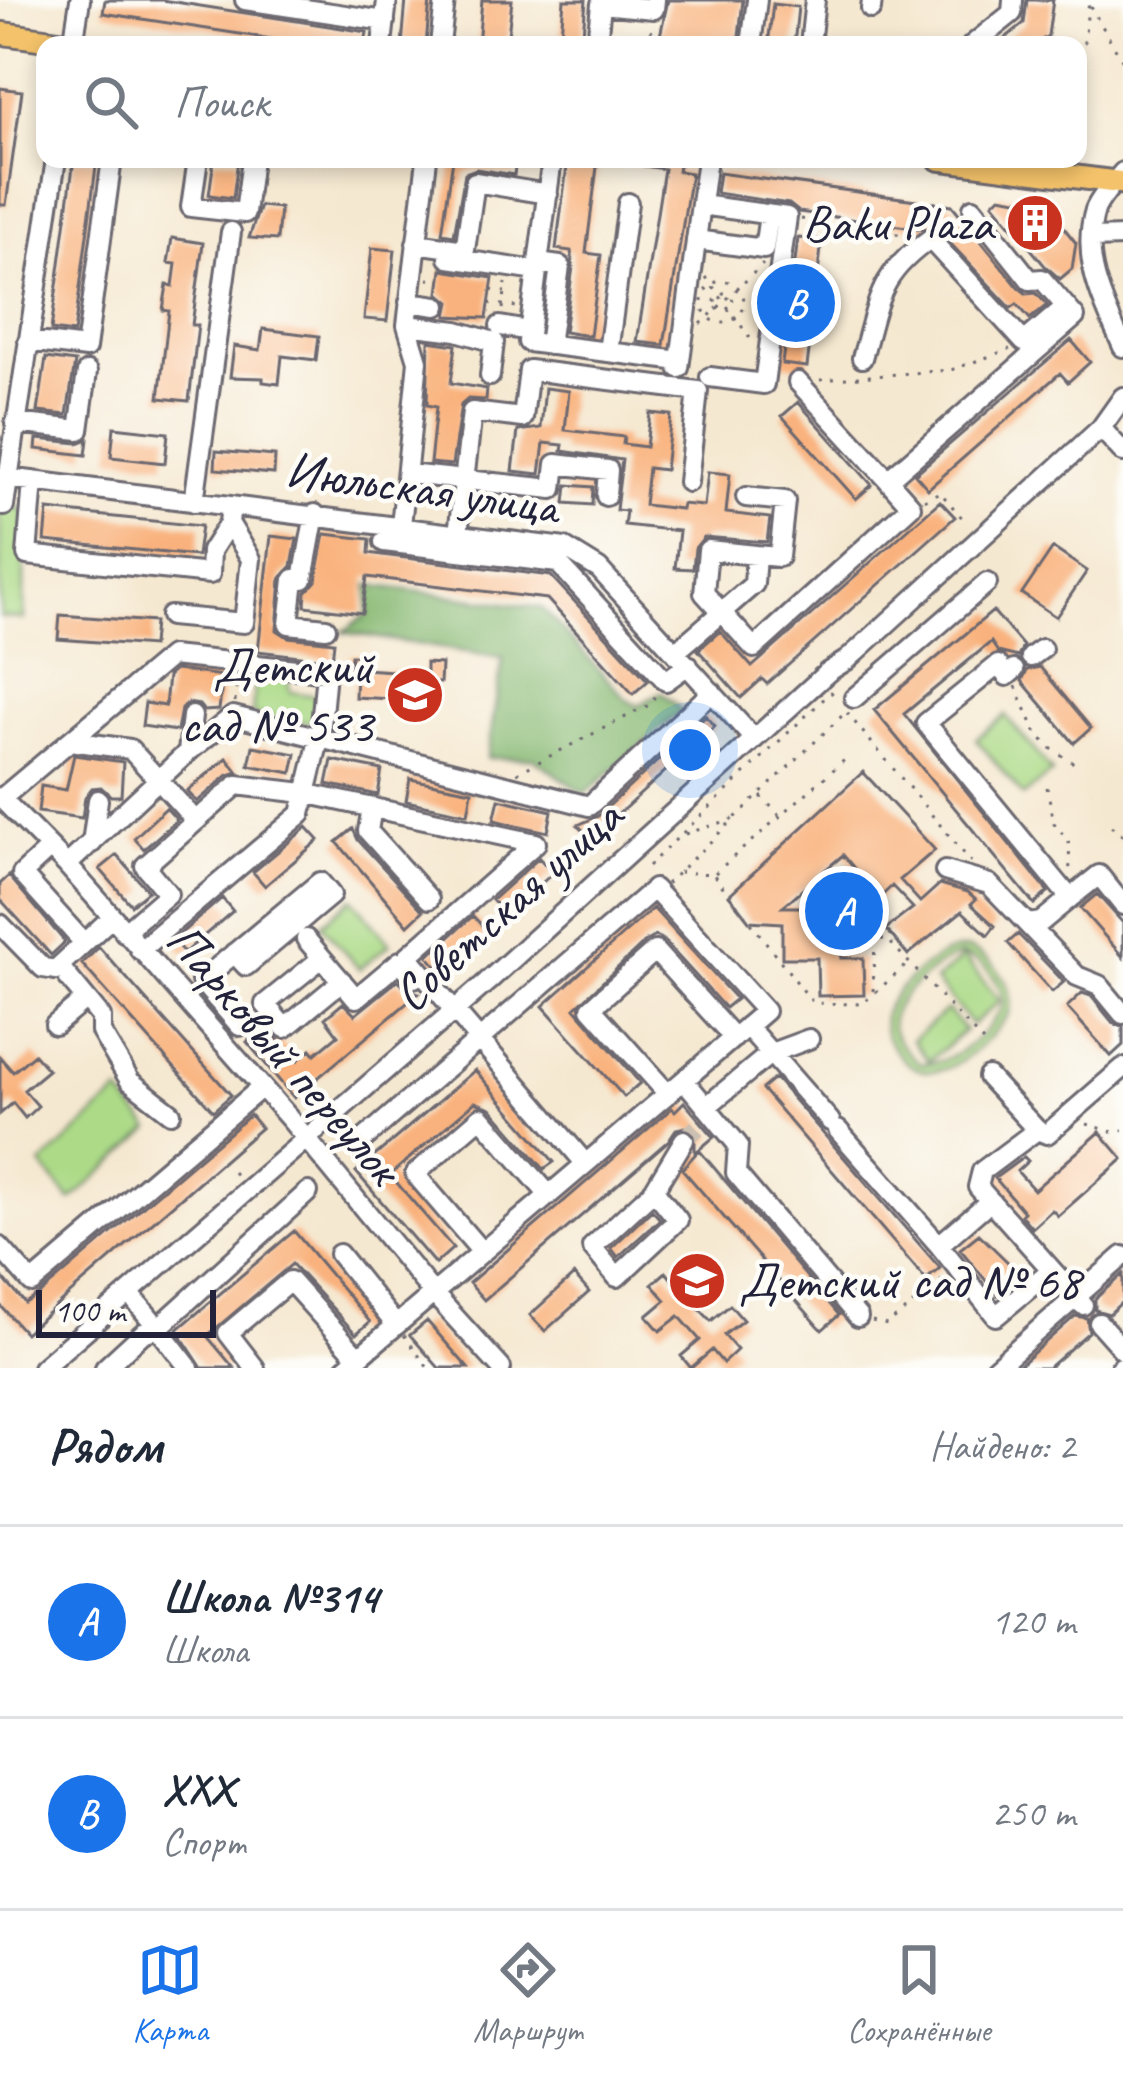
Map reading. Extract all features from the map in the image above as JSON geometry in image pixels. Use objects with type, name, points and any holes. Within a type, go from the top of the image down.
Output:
[{"type":"main road","points":[[0,33],[36,38]]},
{"type":"main road","points":[[1020,168],[1120,179]]},
{"type":"street","points":[[74,36],[80,0]]},
{"type":"street","points":[[383,36],[388,0]]},
{"type":"street","points":[[441,36],[445,0]]},
{"type":"street","points":[[752,36],[757,0]]},
{"type":"street","points":[[811,36],[815,0]]},
{"type":"street","points":[[984,36],[1012,14],[1013,0]]},
{"type":"street","points":[[258,1],[310,5],[385,21]]},
{"type":"street","points":[[598,36],[601,4],[654,4]]},
{"type":"street","points":[[4,506],[4,478],[55,168]]},
{"type":"street","points":[[28,341],[86,348],[111,168]]},
{"type":"street","points":[[196,168],[191,207],[244,213],[251,168]]},
{"type":"street","points":[[401,526],[418,361],[406,325],[426,168]]},
{"type":"street","points":[[551,168],[528,343],[680,357],[706,168]]},
{"type":"street","points":[[1120,179],[1096,208],[1093,269],[1123,347]]},
{"type":"street","points":[[475,261],[475,182],[548,194]]},
{"type":"street","points":[[608,352],[628,203]]},
{"type":"street","points":[[701,205],[778,216]]},
{"type":"street","points":[[973,208],[1030,280],[1042,279],[1070,312]]},
{"type":"street","points":[[696,240],[764,249],[778,216]]},
{"type":"street","points":[[710,377],[764,384],[784,244],[778,216]]},
{"type":"street","points":[[194,502],[231,232]]},
{"type":"street","points":[[1093,238],[1123,237]]},
{"type":"street","points":[[862,358],[886,281],[899,260],[930,239],[1024,343],[1070,312],[1102,300]]},
{"type":"street","points":[[415,248],[475,261],[560,266],[549,345]]},
{"type":"street","points":[[409,302],[437,306]]},
{"type":"street","points":[[888,480],[1070,312]]},
{"type":"street","points":[[406,325],[457,331],[494,342],[490,376]]},
{"type":"street","points":[[500,326],[529,331]]},
{"type":"street","points":[[458,534],[472,412],[523,418],[529,370],[698,391],[688,482]]},
{"type":"street","points":[[15,423],[79,430],[87,372]]},
{"type":"street","points":[[746,497],[785,501],[779,557],[708,550],[704,593],[754,648],[911,506],[798,382]]},
{"type":"street","name":"Советская улица","points":[[42,1368],[308,1140],[847,660],[1101,428],[1123,398]]},
{"type":"street","points":[[1101,428],[1121,448]]},
{"type":"street","points":[[407,474],[553,489],[556,464],[608,470],[606,496]]},
{"type":"street","name":"Июльская улица","points":[[4,478],[194,502],[230,522],[315,514],[565,548],[599,569],[754,739]]},
{"type":"street","points":[[33,482],[27,555],[209,574],[211,551],[230,522],[251,559],[239,662]]},
{"type":"street","points":[[315,514],[303,579],[294,579],[289,624],[326,628]]},
{"type":"street","points":[[384,542],[599,569]]},
{"type":"street","points":[[557,563],[666,681],[721,613],[754,584],[756,555]]},
{"type":"street","points":[[850,705],[987,583]]},
{"type":"street","points":[[170,616],[244,623]]},
{"type":"street","points":[[1,797],[171,656],[326,672],[320,736],[301,814],[140,950]]},
{"type":"street","points":[[1010,673],[998,665],[926,723],[1070,898]]},
{"type":"street","points":[[67,865],[233,716],[589,806],[712,692]]},
{"type":"street","points":[[188,752],[192,716]]},
{"type":"street","points":[[70,741],[130,749],[196,821]]},
{"type":"street","points":[[184,912],[145,866],[237,785],[304,793],[536,843],[408,956],[450,1013]]},
{"type":"street","name":"Парковый переулок","points":[[1,797],[262,1087],[501,1368]]},
{"type":"street","points":[[92,843],[98,800]]},
{"type":"street","points":[[372,808],[368,831],[429,899]]},
{"type":"street","points":[[49,849],[22,874],[84,943]]},
{"type":"street","points":[[945,871],[989,884],[1077,976],[1099,985],[1123,1015]]},
{"type":"street","points":[[1028,924],[1041,922],[1099,875],[1123,905]]},
{"type":"street","points":[[234,953],[245,966],[331,895],[320,882],[234,953],[201,981],[239,1026]]},
{"type":"street","points":[[256,1368],[228,1333],[290,1281],[352,1363],[765,1011],[654,889],[358,1144]]},
{"type":"street","points":[[55,970],[84,943],[168,893]]},
{"type":"street","points":[[0,924],[43,968],[63,971],[100,1016],[101,1032],[130,1081],[171,1113]]},
{"type":"street","points":[[306,939],[356,998],[400,962],[480,1041],[585,1163]]},
{"type":"street","points":[[668,1094],[591,1009],[656,951],[741,1032],[771,1054],[996,1316],[1051,1270]]},
{"type":"street","points":[[221,1042],[322,958]]},
{"type":"street","points":[[286,974],[259,997],[286,1028],[342,981]]},
{"type":"street","points":[[55,1025],[86,999]]},
{"type":"street","points":[[707,1115],[771,1054],[809,1039]]},
{"type":"street","points":[[988,1077],[1036,1130],[1047,1134],[1123,1067]]},
{"type":"street","points":[[684,1080],[707,1115],[738,1145],[736,1173],[858,1317]]},
{"type":"street","points":[[0,1247],[32,1283],[262,1087]]},
{"type":"street","points":[[481,1251],[415,1174],[481,1117],[548,1195]]},
{"type":"street","points":[[1036,1130],[982,1172],[978,1187],[1080,1302]]},
{"type":"street","points":[[654,1190],[678,1220],[616,1277],[592,1247],[654,1190],[684,1140]]},
{"type":"street","points":[[105,1368],[143,1333],[158,1328],[308,1192]]},
{"type":"street","points":[[939,1245],[990,1201]]},
{"type":"street","points":[[339,1254],[390,1334]]},
{"type":"street","points":[[995,1368],[1080,1302],[1123,1256]]},
{"type":"street","points":[[130,1294],[190,1368]]},
{"type":"street","points":[[1099,1322],[1123,1350]]},
{"type":"path","points":[[1089,2],[1123,61]]},
{"type":"path","points":[[1085,36],[1089,2]]},
{"type":"path","points":[[650,36],[654,4]]},
{"type":"path","points":[[778,216],[930,239]]},
{"type":"path","points":[[680,357],[708,317],[784,244]]},
{"type":"path","points":[[693,261],[768,362]]},
{"type":"path","points":[[500,326],[513,262]]},
{"type":"path","points":[[420,278],[441,281]]},
{"type":"path","points":[[729,281],[739,287],[745,300],[737,319],[719,323],[708,317],[702,300],[712,284],[729,281]]},
{"type":"path","points":[[491,290],[505,292]]},
{"type":"path","points":[[718,294],[730,296]]},
{"type":"path","points":[[717,309],[718,294]]},
{"type":"path","points":[[730,296],[730,310]]},
{"type":"path","points":[[489,303],[532,309]]},
{"type":"path","points":[[717,309],[730,310]]},
{"type":"path","points":[[798,382],[951,370],[1009,350]]},
{"type":"path","points":[[911,506],[940,492],[964,520]]},
{"type":"path","points":[[233,716],[239,662]]},
{"type":"path","points":[[1010,673],[1036,733],[1080,767]]},
{"type":"path","points":[[499,782],[650,705],[666,681]]},
{"type":"path","points":[[649,866],[831,692],[850,705],[989,884]]},
{"type":"path","points":[[665,885],[850,705]]},
{"type":"path","points":[[679,872],[713,874],[849,756]]},
{"type":"path","points":[[1047,787],[1054,823],[1069,842],[1070,898]]},
{"type":"path","points":[[760,794],[780,816]]},
{"type":"path","points":[[681,836],[735,818]]},
{"type":"path","points":[[1111,826],[1123,836]]},
{"type":"path","points":[[828,868],[839,882],[828,891],[829,922],[854,922],[854,940],[887,939],[983,1042]]},
{"type":"path","points":[[713,874],[808,1000],[862,1004],[910,962]]},
{"type":"path","points":[[873,994],[874,939]]},
{"type":"path","points":[[1087,1124],[1123,1130]]},
{"type":"path","points":[[858,1317],[887,1325],[957,1268]]},
{"type":"path","points":[[390,1334],[428,1368]]},
{"type":"green space","points":[[0,506],[24,509],[24,619],[0,617]]},
{"type":"green space","points":[[369,585],[542,608],[627,700],[638,706],[661,692],[682,710],[585,794],[533,758],[487,758],[503,658],[343,632],[368,614]]},
{"type":"green space","points":[[256,675],[288,680],[290,692],[316,696],[312,723],[252,714]]},
{"type":"green space","points":[[1005,715],[1052,772],[1023,796],[976,739]]},
{"type":"green space","points":[[352,898],[390,944],[359,969],[321,924]]},
{"type":"green space","points":[[961,949],[978,953],[1001,974],[1010,993],[1009,1013],[962,1060],[938,1071],[917,1069],[887,1039],[887,1007],[924,967]],"holes":[[[961,955],[990,973],[1004,1004],[969,1046],[945,1060],[920,1063],[898,1042],[894,1012],[908,991]]]},
{"type":"green space","points":[[963,957],[1000,1001],[972,1025],[935,981]]},
{"type":"green space","points":[[947,1010],[965,1030],[929,1061],[912,1040]]},
{"type":"green space","points":[[119,1093],[151,1129],[71,1200],[41,1165]]},
{"type":"building","points":[[105,0],[162,0],[367,32],[366,36],[252,36],[103,13]]},
{"type":"building","points":[[406,0],[430,0],[427,36],[403,36]]},
{"type":"building","points":[[482,0],[512,0],[508,36],[479,36]]},
{"type":"building","points":[[564,0],[586,0],[583,36],[561,36]]},
{"type":"building","points":[[668,0],[743,0],[739,36],[660,36]]},
{"type":"building","points":[[1027,0],[1053,0],[1048,36],[1008,36],[1024,23]]},
{"type":"building","points":[[773,4],[798,7],[795,36],[769,36]]},
{"type":"building","points":[[0,88],[22,91],[6,205],[0,205]]},
{"type":"building","points":[[73,168],[96,168],[74,333],[51,330]]},
{"type":"building","points":[[213,168],[237,168],[233,198],[209,195]]},
{"type":"building","points":[[452,168],[515,168],[514,175],[476,169],[465,173],[454,235],[442,233]]},
{"type":"building","points":[[567,168],[597,168],[586,253],[601,255],[590,336],[564,332],[573,267],[571,251],[556,249]]},
{"type":"building","points":[[658,168],[691,173],[664,345],[637,342],[664,169]]},
{"type":"building","points":[[719,173],[952,205],[1019,288],[1036,293],[1047,305],[1030,319],[1017,304],[1011,308],[935,227],[799,212],[789,204],[716,193]]},
{"type":"building","name":"Baku Plaza","points":[[1000,196],[1045,204],[1076,243],[1072,269],[1060,279],[1045,266],[993,203]]},
{"type":"building","points":[[260,206],[280,208],[277,240],[249,238]]},
{"type":"building","points":[[172,238],[203,243],[192,325],[198,325],[189,401],[159,398],[169,311],[163,310],[176,264],[168,263]]},
{"type":"building","points":[[798,238],[822,240],[807,367],[782,364]]},
{"type":"building","points":[[372,248],[395,250],[387,321],[364,319]]},
{"type":"building","points":[[442,270],[493,278],[487,318],[447,316],[450,302],[439,293]]},
{"type":"building","points":[[263,329],[319,336],[316,360],[282,356],[279,384],[263,382],[263,378],[230,377],[234,346],[260,350]]},
{"type":"building","points":[[1071,340],[1090,362],[1068,382],[1060,373],[928,489],[915,474]]},
{"type":"building","points":[[429,341],[456,345],[451,383],[487,389],[486,400],[468,399],[461,405],[452,465],[430,463],[436,407],[427,405]]},
{"type":"building","points":[[46,358],[75,362],[67,415],[38,412]]},
{"type":"building","points":[[545,388],[569,391],[565,430],[624,437],[623,444],[646,447],[650,413],[671,415],[665,470],[648,468],[644,505],[704,506],[708,472],[730,474],[726,513],[770,518],[767,542],[704,537],[695,548],[693,569],[675,568],[679,531],[624,525],[626,511],[616,510],[622,460],[562,451],[563,445],[544,443],[540,474],[513,471],[518,431],[541,428]]},
{"type":"building","points":[[798,402],[872,485],[856,499],[782,416]]},
{"type":"building","points":[[114,427],[168,433],[165,463],[111,457]]},
{"type":"building","points":[[37,439],[78,443],[88,439],[86,455],[36,449]]},
{"type":"building","points":[[216,451],[275,456],[274,474],[215,469]]},
{"type":"building","points":[[567,485],[593,487],[592,505],[565,503]]},
{"type":"building","points":[[940,501],[955,517],[767,684],[762,679],[741,698],[698,650],[720,631],[752,667]]},
{"type":"building","points":[[48,510],[201,526],[197,556],[45,541]]},
{"type":"building","points":[[325,534],[370,539],[369,553],[551,576],[648,681],[633,694],[547,599],[367,577],[362,613],[305,606],[306,592],[316,581]]},
{"type":"building","points":[[271,536],[297,539],[292,566],[281,578],[277,630],[288,637],[334,642],[332,660],[258,651]]},
{"type":"building","points":[[1053,548],[1087,571],[1056,617],[1022,594]]},
{"type":"building","points":[[993,611],[1023,646],[1018,657],[998,652],[991,642],[904,714],[1048,892],[1034,904],[874,710]]},
{"type":"building","points":[[60,615],[154,622],[152,646],[58,639]]},
{"type":"building","points":[[351,655],[364,656],[363,669],[426,673],[426,663],[441,664],[440,683],[432,683],[431,701],[355,697]]},
{"type":"building","points":[[1040,667],[1091,728],[1074,743],[1022,681],[1027,670]]},
{"type":"building","points":[[175,670],[223,676],[219,710],[204,711],[188,703],[181,709],[177,731],[142,726],[145,703],[165,706],[168,676]]},
{"type":"building","points":[[706,716],[715,726],[591,839],[578,825],[598,816]]},
{"type":"building","points":[[253,746],[296,754],[292,773],[249,765]]},
{"type":"building","points":[[74,755],[123,762],[121,796],[92,788],[85,797],[82,818],[38,812],[41,786],[66,790]]},
{"type":"building","points":[[227,758],[238,772],[197,802],[187,791]]},
{"type":"building","points":[[332,760],[382,770],[378,795],[327,784]]},
{"type":"building","points":[[863,772],[935,850],[900,880],[920,902],[940,884],[968,892],[976,899],[971,904],[995,926],[988,935],[962,911],[908,955],[886,929],[913,908],[892,886],[868,909],[849,890],[863,879],[843,855],[782,907],[816,907],[816,936],[841,936],[841,958],[863,958],[864,995],[818,996],[817,958],[782,958],[782,923],[749,921],[729,895]]},
{"type":"building","points":[[410,779],[472,791],[468,814],[406,801]]},
{"type":"building","points":[[499,799],[552,811],[548,832],[494,820]]},
{"type":"building","points":[[166,808],[177,820],[144,849],[134,838]]},
{"type":"building","points":[[307,827],[319,840],[265,886],[253,872]]},
{"type":"building","points":[[353,829],[423,911],[408,925],[337,842]]},
{"type":"building","points":[[117,855],[148,891],[131,905],[100,869]]},
{"type":"building","points":[[539,858],[553,873],[506,915],[492,900]]},
{"type":"building","points":[[9,876],[65,942],[51,955],[0,899],[0,884]]},
{"type":"building","points":[[1097,894],[1123,923],[1123,957],[1080,908]]},
{"type":"building","points":[[222,898],[233,911],[184,953],[173,940]]},
{"type":"building","points":[[653,908],[736,999],[725,1008],[664,941],[656,936],[646,941],[575,1008],[640,1083],[624,1097],[543,1006]]},
{"type":"building","points":[[473,916],[488,932],[443,973],[428,956]]},
{"type":"building","points":[[1018,934],[1064,982],[1052,992],[1008,943]]},
{"type":"building","points":[[99,947],[231,1095],[213,1111],[82,964]]},
{"type":"building","points":[[398,980],[419,993],[294,1098],[247,1042],[266,1026],[297,1061],[311,1049],[315,1054],[338,1035],[325,1018],[343,1003],[355,1015]]},
{"type":"building","points":[[1082,993],[1123,1027],[1123,1045],[1111,1056],[1067,1007]]},
{"type":"building","points":[[34,1054],[48,1070],[24,1090],[38,1106],[25,1118],[13,1103],[0,1114],[0,1057],[13,1072]]},
{"type":"building","points":[[475,1070],[554,1162],[544,1169],[491,1108],[475,1102],[390,1175],[453,1248],[435,1264],[356,1172]]},
{"type":"building","points":[[775,1078],[940,1268],[926,1280],[762,1089]]},
{"type":"building","points":[[684,1102],[714,1137],[695,1153],[695,1132],[676,1129],[668,1141],[484,1300],[469,1283]]},
{"type":"building","points":[[250,1115],[261,1128],[25,1333],[0,1305],[0,1275],[25,1303],[41,1293]]},
{"type":"building","points":[[1100,1132],[1123,1159],[1058,1216],[1052,1210],[1032,1228],[995,1178],[1024,1157],[1028,1161],[1017,1171],[1034,1190]]},
{"type":"building","points":[[699,1150],[839,1315],[822,1330],[682,1169]]},
{"type":"building","points":[[652,1210],[660,1219],[618,1257],[611,1248]]},
{"type":"building","points":[[294,1231],[370,1322],[356,1334],[292,1264],[207,1336],[234,1368],[202,1368],[177,1330]]},
{"type":"building","points":[[979,1234],[1021,1275],[998,1295],[960,1249]]},
{"type":"building","points":[[701,1269],[714,1284],[693,1302],[711,1321],[730,1305],[743,1320],[724,1335],[737,1350],[723,1363],[712,1350],[691,1368],[681,1356],[700,1340],[679,1316],[660,1331],[647,1316],[666,1300],[652,1284],[666,1272],[679,1288]]},
{"type":"building","points":[[1123,1274],[1123,1301],[1109,1314],[1095,1310],[1095,1299]]},
{"type":"building","points":[[574,1275],[589,1292],[545,1331],[530,1315]]},
{"type":"building","points":[[1075,1316],[1087,1318],[1089,1332],[1048,1368],[1016,1368]]},
{"type":"building","points":[[427,1321],[468,1368],[439,1368],[410,1335]]},
{"type":"tunnel","points":[[684,1140],[702,1123]]},
{"type":"place","name":"Baku Plaza","points":[[1035,223]]},
{"type":"place","name":"XXX","points":[[796,303]]},
{"type":"place","name":"Детский сад № 533","points":[[415,695]]},
{"type":"place","name":"Школа №314","points":[[844,911]]},
{"type":"place","name":"Детский сад № 68","points":[[697,1281]]}]
